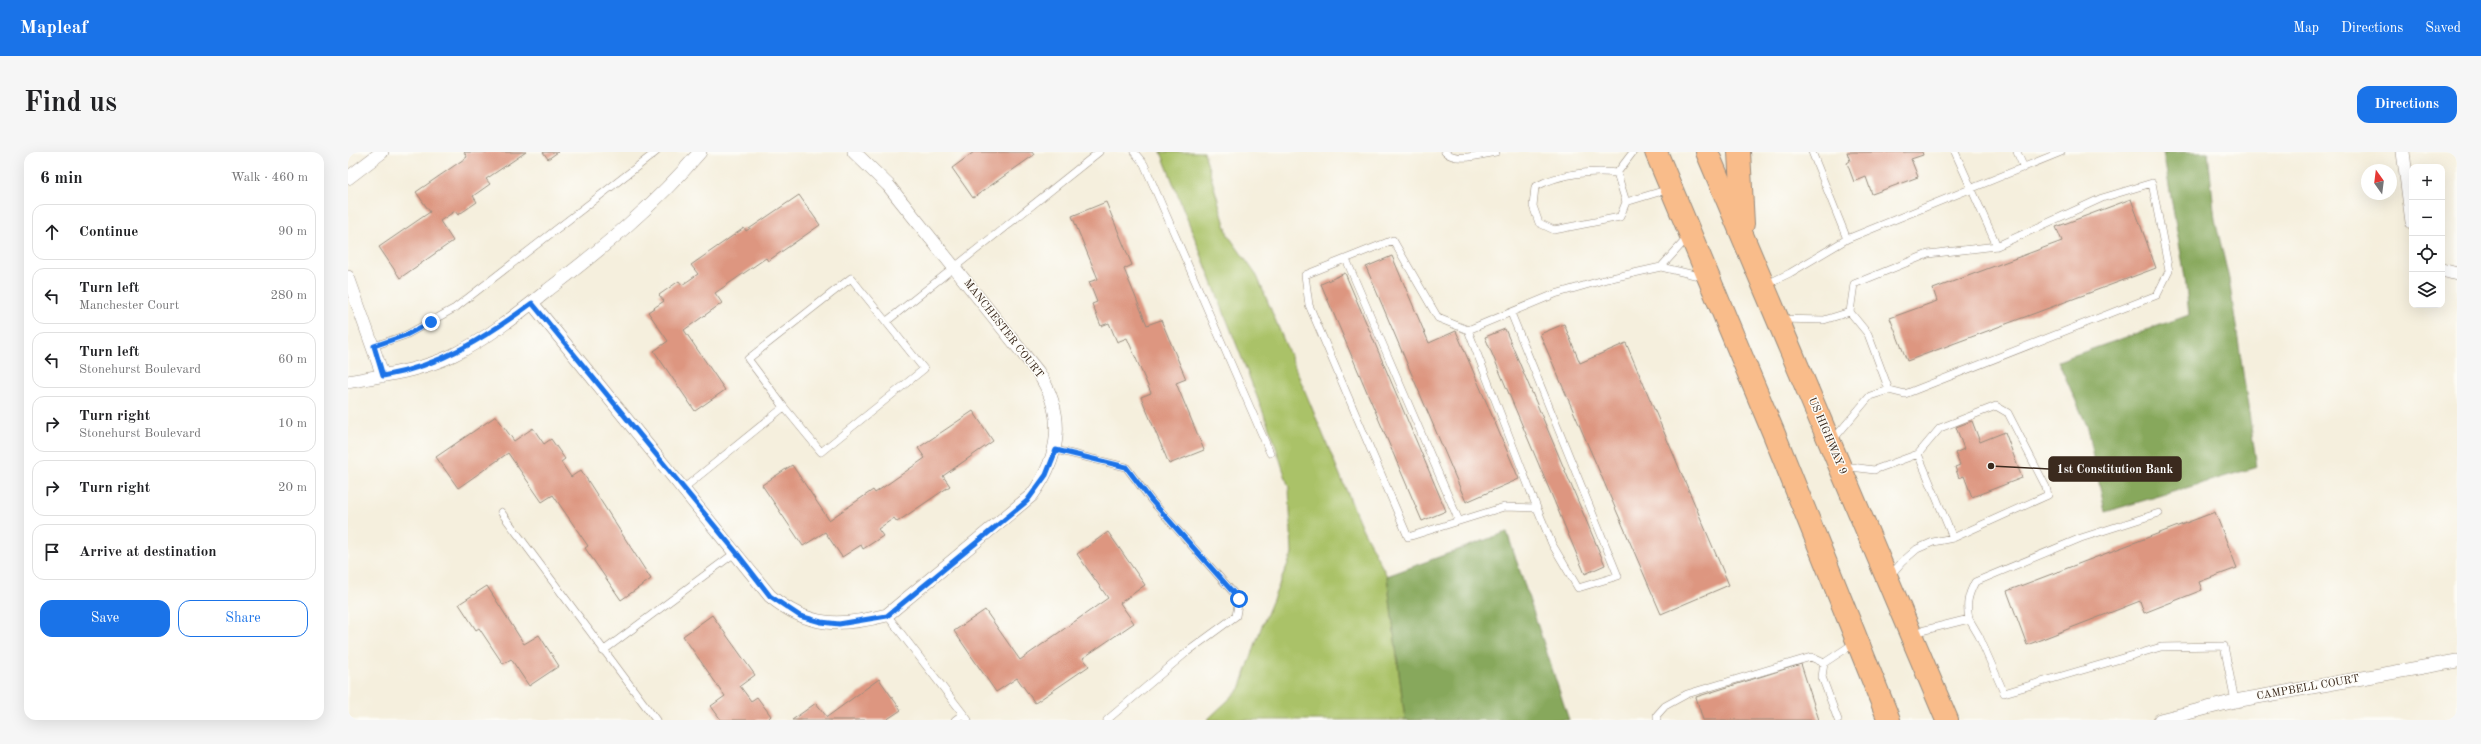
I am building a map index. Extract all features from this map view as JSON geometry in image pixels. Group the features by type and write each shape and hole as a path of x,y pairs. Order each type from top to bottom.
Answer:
{"highway":[{"path":"1656,152 1709,278 1889,720"},
{"name":"US HIGHWAY 9","path":"1707,152 1947,720"},
{"path":"1739,152 1744,239"}],"street":[{"path":"348,178 382,152"},
{"path":"348,382 417,369 453,355 493,332 604,248 634,222 678,179 700,152"},
{"name":"MANCHESTER COURT","path":"532,303 736,552 770,596 800,616 821,622 839,624 887,616 1027,501 1046,475 1056,450 1057,420 1053,400 1046,384 954,266 888,186 854,152"},
{"path":"2403,152 2409,200"},
{"path":"2445,271 2457,274"},
{"path":"348,277 374,346 383,376"},
{"name":"CAMPBELL COURT","path":"2160,720 2235,701 2457,661"}],"lane":[{"path":"374,346 406,335 455,308 656,152"},
{"path":"887,321 954,266 1099,152"},
{"path":"1134,152 1144,164 1270,453"},
{"path":"1445,152 1450,156 1460,157 1496,152"},
{"path":"1617,173 1633,152"},
{"path":"1812,152 1847,239"},
{"path":"1955,152 1997,246"},
{"path":"2017,152 2024,168"},
{"path":"1764,285 1790,273 1847,239 2061,152"},
{"path":"1599,171 1617,173 1626,202 1620,217 1554,230 1539,224 1533,206 1535,187 1546,180 1599,171"},
{"path":"1830,443 1870,396 1889,390 1905,394 2157,295 2169,271 2152,183 2102,198 1997,246 1928,254 1854,284 1850,312 1868,334 1889,390"},
{"path":"1626,202 1671,189"},
{"path":"1661,267 1690,234"},
{"path":"1537,508 1504,507 1408,537 1309,305 1305,275 1393,240 1438,318 1468,330 1556,294 1607,279 1661,267 1709,278"},
{"path":"1346,259 1459,521"},
{"path":"851,278 924,369 821,452 784,407 748,359 851,278"},
{"path":"1778,319 1824,320 1850,312"},
{"path":"1468,330 1552,544 1578,588 1618,576 1510,313"},
{"path":"1839,466 1874,470 1895,463 1918,454 1940,428 1996,406 2008,413 2029,452 2048,495 1953,538 1933,542 1917,549 1902,562 1888,578"},
{"path":"684,488 784,407"},
{"path":"1056,450 1126,467 1151,500 1239,599 1236,616 1187,652 1106,720"},
{"path":"1918,454 1953,538"},
{"path":"501,512 603,651 656,720"},
{"path":"2159,513 2081,538 1975,582 1968,595 1966,607 1969,619 1979,636 2004,693 2160,647 2224,646 2235,701"},
{"path":"603,651 736,552"},
{"path":"887,616 968,720"},
{"path":"1911,634 1969,619"},
{"path":"1838,720 1822,677 1824,663 1857,642"},
{"path":"1657,720 1658,715 1665,706 1687,694 1811,657 1824,663"},
{"path":"955,720 963,714"}],"green space":[{"path":"1161,152 1204,152 1228,235 1257,276 1362,528 1387,576 1405,720 1207,720 1240,689 1261,628 1292,554 1289,488 1272,435"},
{"path":"2163,152 2208,152 2215,219 2229,279 2257,467 2105,512 2088,428 2058,361 2189,315 2185,277"},
{"path":"1507,532 1569,720 1405,720 1387,576"}],"building":[{"path":"464,152 526,152 486,179 490,184 473,196 477,202 458,215 455,211 440,221 453,241 400,278 379,247 430,212 416,192 467,157"},
{"path":"543,152 558,152 548,159"},
{"path":"974,152 1032,152 1034,155 973,198 952,168"},
{"path":"1847,152 1922,152 1923,155 1911,159 1918,177 1872,194 1866,177 1854,182 1847,163 1850,161"},
{"path":"799,195 820,225 768,261 766,258 715,293 722,303 684,330 725,390 695,411 654,351 668,341 648,312 664,301 659,295 679,281 682,285 698,274 691,265 744,228 746,231"},
{"path":"2131,199 2156,268 1907,361 1890,318 1937,301 1933,289 2062,241 2056,227"},
{"path":"1106,202 1132,265 1124,269 1147,325 1161,320 1186,379 1176,383 1204,450 1169,464 1141,397 1151,393 1127,338 1117,342 1109,323 1101,326 1092,304 1097,302 1089,282 1098,279 1072,216"},
{"path":"1392,256 1429,343 1456,331 1519,479 1466,502 1366,267"},
{"path":"1345,273 1446,511 1422,521 1321,284"},
{"path":"1564,324 1580,363 1626,343 1729,585 1661,614 1540,334"},
{"path":"1505,329 1605,565 1585,574 1485,337"},
{"path":"973,411 993,441 943,476 950,486 897,522 894,518 878,529 883,536 863,549 861,545 842,557 825,532 803,546 762,485 792,465 829,520 873,490 875,493 925,458 918,448"},
{"path":"496,416 514,441 533,428 544,444 551,439 565,459 561,462 571,477 581,470 651,579 621,600 585,548 588,546 553,495 542,502 508,453 458,488 436,457"},
{"path":"1972,421 1980,442 2005,432 2022,478 1972,497 1964,476 1959,478 1955,467 1960,465 1955,453 1964,449 1956,427"},
{"path":"2215,512 2237,568 2199,582 2202,590 2144,613 2140,601 2027,645 2007,591"},
{"path":"1108,532 1145,585 1120,603 1134,623 1083,658 1089,666 1035,703 1017,678 996,692 954,631 985,610 1020,660 1108,598 1077,554"},
{"path":"487,586 524,644 539,635 559,666 529,686 511,659 503,664 479,628 476,630 459,604"},
{"path":"712,615 755,675 740,686 751,701 757,697 771,716 767,720 721,720 711,706 725,696 683,636"},
{"path":"1801,664 1819,720 1703,720 1696,697"},
{"path":"879,679 901,710 886,720 792,720 816,703 827,717"}],"place":[{"name":"1st Constitution Bank","path":"1991,466"}],"route":[{"path":"431,322 406,335 374,346 383,376 417,369 453,355 493,332 532,303 551,324 770,596 784,607 800,616 821,622 839,624 887,616 1027,501 1046,475 1056,450 1126,467 1151,500 1239,599"}]}
